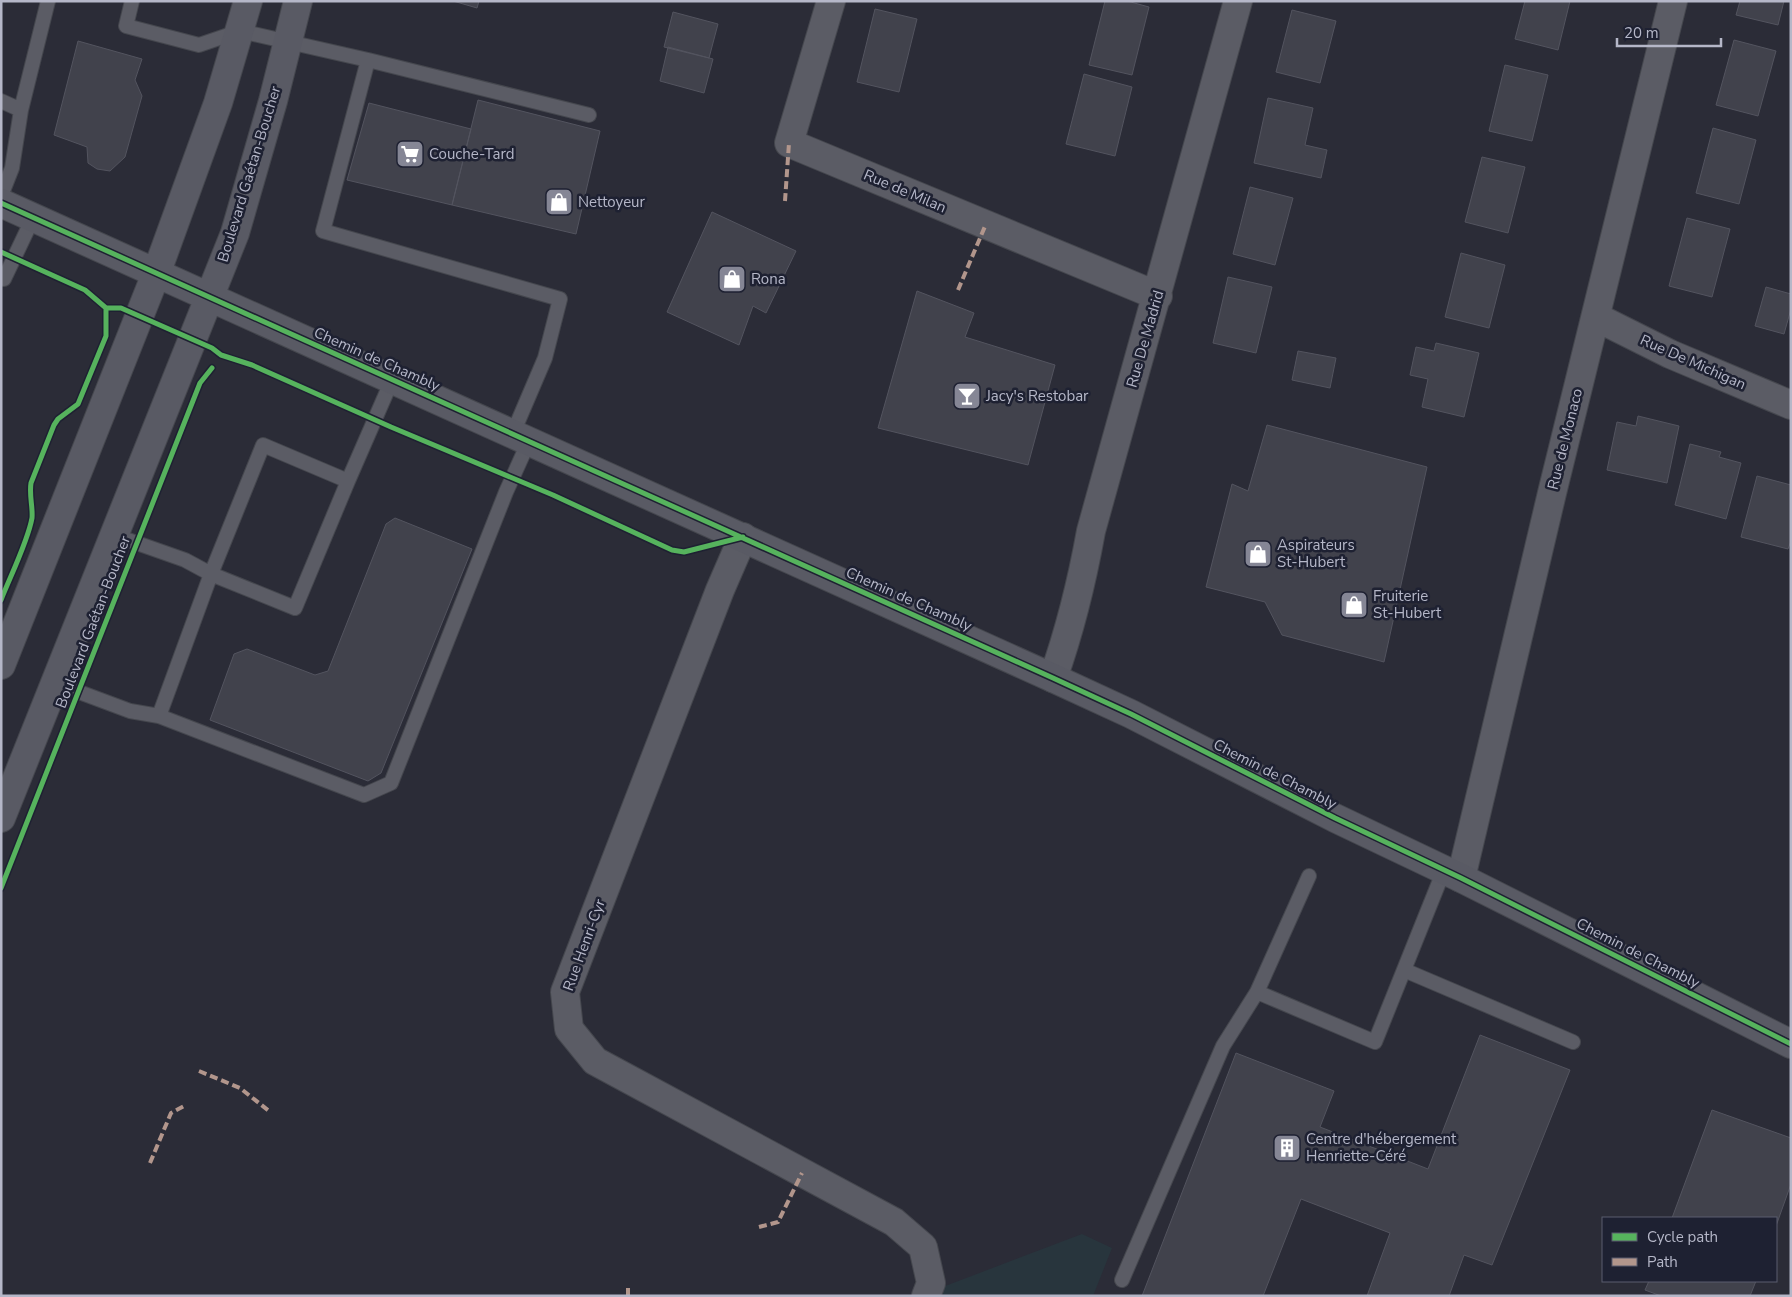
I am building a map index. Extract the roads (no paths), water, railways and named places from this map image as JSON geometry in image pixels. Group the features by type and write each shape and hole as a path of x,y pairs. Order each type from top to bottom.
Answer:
{"street":[{"path":"1,666 156,274 218,102 248,1"},
{"name":"Boulevard Gaétan-Boucher","path":"1,818 210,296 240,215 273,101 298,1"},
{"name":"Rue de Milan","path":"831,1 789,143 1158,296"},
{"name":"Rue De Madrid","path":"1053,678 1067,639 1084,573 1091,531 1158,296 1238,1"},
{"name":"Rue de Monaco","path":"1452,874 1552,493 1673,1"},
{"name":"Chemin de Chambly","path":"1,203 1131,714 1326,814 1452,874 1791,1044"},
{"name":"Rue De Michigan","path":"1596,317 1670,354 1791,405"},
{"name":"Rue Henri-Cyr","path":"743,537 564,992 569,1029 595,1061 894,1222 923,1248 931,1283 926,1296"}],"lane":[{"path":"1,196 12,168 21,110 48,1"},
{"path":"132,1 126,26 199,45 240,31 368,60 589,115"},
{"path":"55,683 130,711 159,716 364,796 391,783 506,492 560,300 323,231 368,60"},
{"path":"1,101 21,110"},
{"path":"4,279 33,218"},
{"path":"114,535 185,560 210,574 295,608 392,380"},
{"path":"159,716 210,574 263,445 348,481"},
{"path":"1257,992 1375,1042 1404,970 1452,874"},
{"path":"1122,1280 1223,1046 1257,992 1309,876"},
{"path":"1404,970 1573,1042"}],"place":[{"name":"Couche-Tard","path":"410,154"},
{"name":"Nettoyeur","path":"559,202"},
{"name":"Rona","path":"732,279"},
{"name":"Jacy's Restobar","path":"967,396"},
{"name":"Aspirateurs St-Hubert","path":"1258,554"},
{"name":"Fruiterie St-Hubert","path":"1354,605"},
{"name":"Centre d'hébergement Henriette-Céré","path":"1287,1148"}]}
